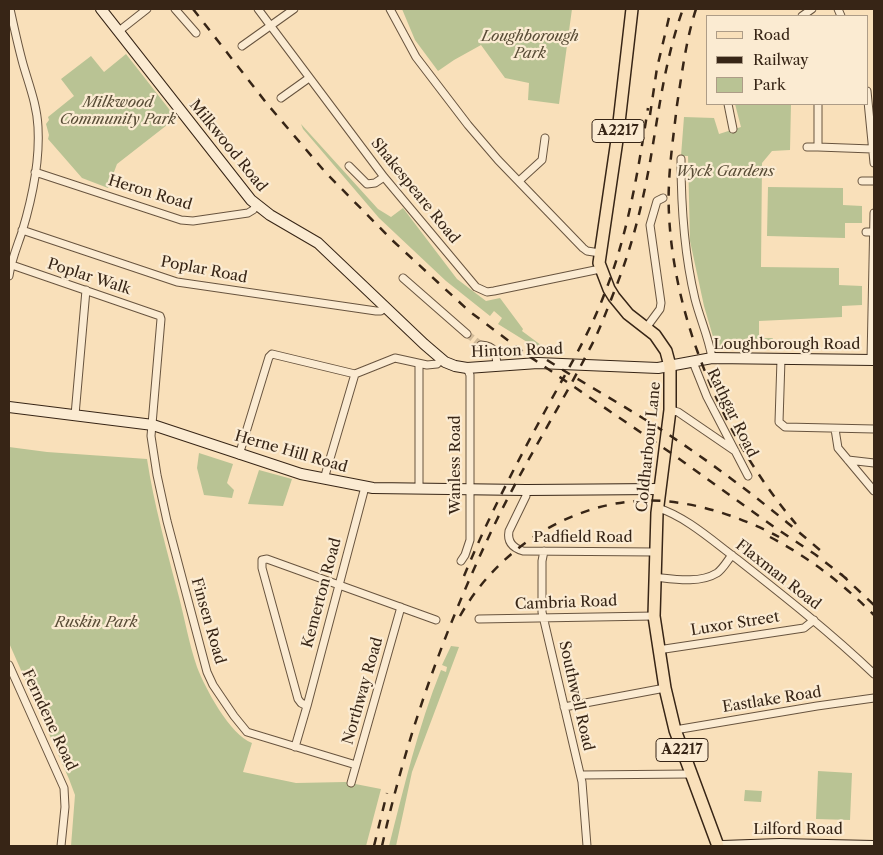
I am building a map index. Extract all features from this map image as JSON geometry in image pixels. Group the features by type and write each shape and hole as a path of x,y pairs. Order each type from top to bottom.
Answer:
{"main road":[{"name":"Coldharbour Lane","path":"632,9 614,166 600,253 600,269 608,289 620,306 655,335 666,350 670,366 670,410 660,489 655,552 654,616 658,650 675,730 718,846"}],"street":[{"path":"9,276 10,265 22,230 35,172 38,135 37,115 18,47 10,9"},
{"name":"Milkwood Road","path":"101,9 241,188 257,205 270,215 318,243 384,307 442,359"},
{"path":"119,31 147,9"},
{"path":"175,9 196,33"},
{"name":"Shakespeare Road","path":"258,9 384,177 480,290 494,291 600,269"},
{"path":"242,46 294,9"},
{"path":"390,9 416,57 468,125 498,160 582,248 587,251 600,253"},
{"path":"281,98 309,78"},
{"path":"868,98 874,163"},
{"path":"728,105 733,129"},
{"path":"818,105 818,147"},
{"path":"519,181 542,160 545,138"},
{"path":"808,147 872,149"},
{"path":"681,159 684,246 695,299 712,358"},
{"path":"349,166 368,184 375,183 384,177"},
{"name":"Heron Road","path":"35,172 187,221 248,213 257,205"},
{"path":"862,181 874,181"},
{"path":"646,328 660,309 661,303 650,224 657,201 663,198"},
{"path":"873,360 874,213"},
{"name":"Poplar Road","path":"22,230 177,282 376,311 381,311 384,307"},
{"path":"866,232 874,232"},
{"name":"Poplar Walk","path":"10,265 160,316"},
{"path":"403,278 467,334"},
{"path":"75,415 86,290"},
{"name":"Finsen Road","path":"160,316 151,436 153,453 165,513 213,685 245,731 356,765"},
{"path":"481,345 494,349 497,365"},
{"path":"239,454 270,355 277,354 355,374 395,358 419,364 438,363 442,359"},
{"name":"Loughborough Road","path":"670,366 712,358 873,360"},
{"name":"Hinton Road","path":"442,359 451,365 467,368 538,363 658,368 670,366"},
{"path":"781,359 779,422 785,427 874,429"},
{"name":"Rathgar Road","path":"693,362 707,397 748,476"},
{"path":"419,364 419,489"},
{"name":"Wanless Road","path":"461,561 470,540 470,375 467,368"},
{"path":"324,479 355,374"},
{"name":"Herne Hill Road","path":"9,407 152,425 301,474 365,487 382,489 526,490 660,489"},
{"path":"670,410 678,412 736,452"},
{"path":"835,429 838,448 874,491"},
{"path":"848,460 874,463"},
{"name":"Kemerton Road","path":"295,747 365,487"},
{"name":"Padfield Road","path":"526,490 526,496 508,537 518,550 523,552 655,552"},
{"name":"Flaxman Road","path":"658,508 670,512 732,555 814,620 874,674"},
{"name":"Southwell Road","path":"544,551 542,560 543,617 582,782 587,846"},
{"path":"654,576 683,580 710,576 719,571 732,555"},
{"path":"307,706 298,699 262,568 262,560 266,559 436,620"},
{"name":"Northway Road","path":"351,783 401,607"},
{"name":"Cambria Road","path":"479,620 543,617 654,616"},
{"name":"Luxor Street","path":"658,650 804,628 814,620"},
{"name":"Ferndene Road","path":"9,664 11,676 64,788 65,807 61,846"},
{"path":"564,707 665,688"},
{"name":"Eastlake Road","path":"675,730 874,698"},
{"path":"580,775 690,774"},
{"name":"Lilford Road","path":"722,846 780,844 874,846"}],"green space":[{"name":"Loughborough Park","path":"402,9 572,9 559,104 528,100 529,83 505,78 481,45 438,71 415,40"},
{"name":"Milkwood Community Park","path":"126,54 176,118 117,164 108,188 82,178 48,139 49,135 46,124 49,120 48,117 74,96 61,79 91,56 104,72"},
{"name":"Wyck Gardens","path":"735,105 791,105 790,150 772,151 762,163 761,267 839,268 839,285 862,286 862,305 842,306 842,317 759,321 759,338 773,338 772,348 716,347 704,306 690,241 688,156 681,156 684,117 714,118 719,134 741,127"},
{"path":"301,124 378,209 391,217 403,208 457,279 486,301 500,298 523,329 522,331 553,354 548,355 498,324 502,318 494,311 490,316 446,281 379,218 303,129"},
{"path":"768,187 843,188 843,205 862,206 862,223 845,223 845,238 767,236"},
{"name":"Ruskin Park","path":"9,447 47,452 147,459 161,528 197,667 219,710 235,731 252,743 243,772 296,783 345,782 381,789 366,846 71,846 75,795 9,643"},
{"path":"199,453 233,464 227,483 234,490 232,498 204,495 197,468"},
{"path":"259,470 292,479 283,506 248,504"},
{"path":"451,646 459,647 412,772 396,846 389,846 418,735 441,670 446,672 447,667 442,665"},
{"path":"818,771 852,773 850,820 816,819"},
{"path":"745,790 762,791 761,802 744,801"}],"tunnel":[{"path":"467,334 481,345"}],"railway":[{"path":"193,9 268,105 326,173 392,240 469,311 526,354 671,453 847,579"},
{"path":"650,115 657,68 671,9"},
{"path":"382,846 414,726 457,608 502,509 593,343 620,276 640,212 667,66 683,9"},
{"path":"696,9 677,105 669,187 669,214 673,255 681,297 708,379 726,419 747,456 771,492 796,524"},
{"path":"464,576 502,493 584,341 598,311 626,226 648,108"},
{"path":"547,360 678,441 761,502 821,551"},
{"path":"460,616 477,590 497,567 520,547 546,530 573,516 602,506 632,501 663,501 693,505 722,513 779,537"},
{"path":"770,537 825,572 874,615"},
{"path":"841,574 874,605"},
{"path":"374,846 387,793"}]}
